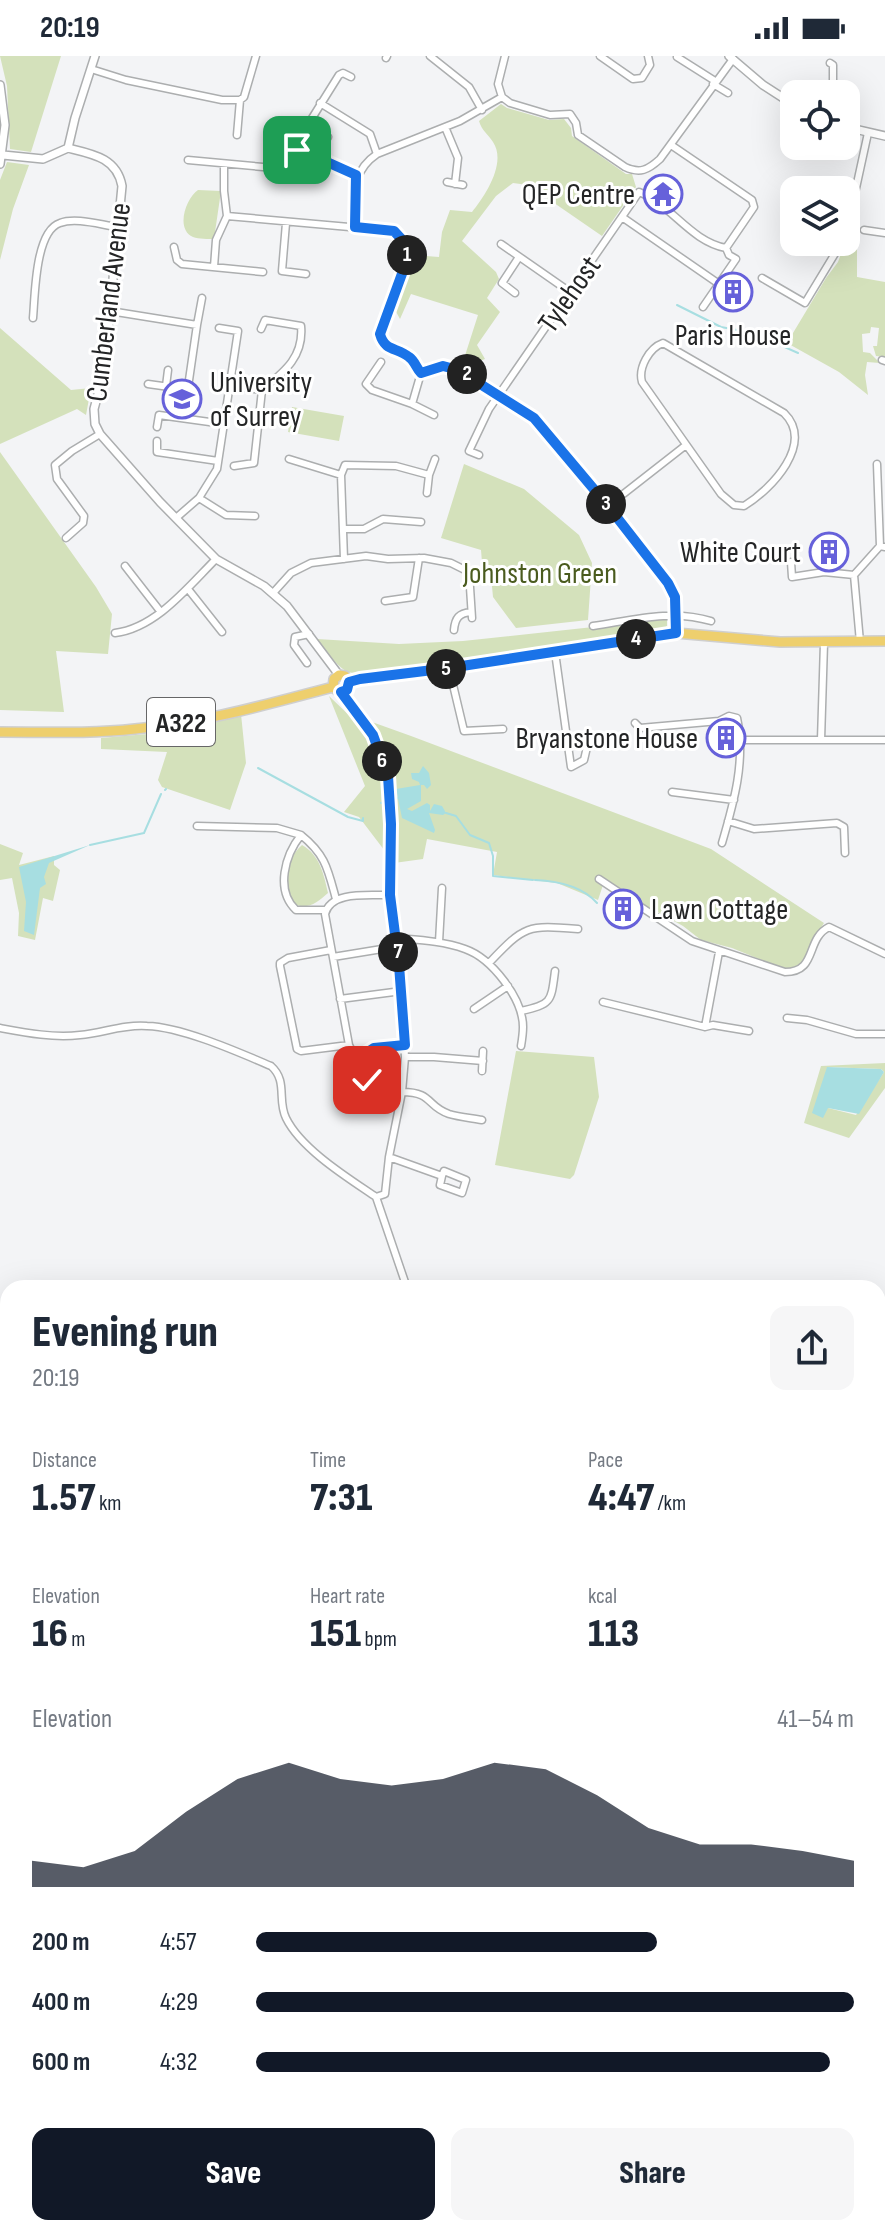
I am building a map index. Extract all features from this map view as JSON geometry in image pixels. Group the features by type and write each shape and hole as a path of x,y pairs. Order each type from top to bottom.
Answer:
{"main road":[{"path":"349,682 676,633 824,643 885,641"},
{"path":"339,675 345,676 349,682 347,690 337,689 334,679 339,675"},
{"name":"A322","path":"0,732 136,729 215,717 337,689"}],"street":[{"path":"0,85 5,125 1,160 43,159 68,148 95,56"},
{"path":"237,135 240,100 244,97 256,56"},
{"path":"430,56 469,87 482,110"},
{"path":"505,56 498,84 502,97 510,103 550,115 570,114 576,123 578,135 633,171 651,167 671,145 731,58 780,96"},
{"path":"600,56 633,79 642,78 650,65 648,56"},
{"path":"677,57 728,93"},
{"path":"830,63 833,65 833,80"},
{"path":"91,69 126,80 222,100 240,100"},
{"path":"328,137 326,140 305,138 304,131 339,75 343,73 351,77"},
{"path":"355,227 356,175 367,161 482,110 502,97"},
{"path":"320,103 370,134 377,154"},
{"path":"445,127 458,158 459,184 447,182"},
{"path":"860,131 885,136"},
{"path":"859,176 868,133"},
{"path":"671,145 754,203 726,248 729,255 736,259 703,307"},
{"name":"Cumberland Avenue","path":"68,148 97,156 117,168 122,186 104,372 94,409 95,424 100,434 216,559 273,593 339,675"},
{"path":"297,150 296,159 327,162 356,175"},
{"path":"188,160 263,167"},
{"path":"214,267 216,240 227,216 224,164"},
{"name":"Tylehost","path":"498,396 639,192 666,208 711,245 726,248"},
{"path":"227,216 394,231 406,244 407,260 380,334 383,343 391,350 408,356 421,373"},
{"path":"622,217 719,284"},
{"path":"33,318 40,257 45,239 56,224 68,222 118,227"},
{"path":"286,223 282,271 306,274"},
{"path":"864,230 885,233"},
{"path":"501,244 570,292"},
{"path":"174,247 177,260 182,264 263,272"},
{"path":"762,278 805,303 834,256"},
{"path":"515,293 502,283 519,257"},
{"path":"148,384 188,387 202,298"},
{"path":"110,311 197,325"},
{"path":"234,466 254,463 262,390 290,367 299,351 301,326 265,320 261,329"},
{"path":"176,518 199,498 217,469 238,331 219,328"},
{"path":"663,343 784,413 795,429 793,451 768,487 744,506 727,501 686,445 640,375 655,346 663,343"},
{"path":"381,362 366,384 372,390 434,415"},
{"path":"421,373 443,366 458,370 534,418 672,589 676,633"},
{"path":"166,386 168,370"},
{"path":"412,404 421,373"},
{"path":"230,386 262,390"},
{"path":"479,455 469,451 498,396"},
{"path":"157,427 159,415 224,424"},
{"path":"66,538 83,523 84,516 57,479 55,465 100,434"},
{"path":"157,441 157,452 218,461"},
{"path":"608,506 686,445"},
{"path":"289,459 341,475"},
{"path":"427,493 435,459"},
{"path":"854,575 883,546 877,464"},
{"path":"344,559 341,475 345,465 396,466 429,475"},
{"path":"199,498 226,515 255,516"},
{"path":"345,529 364,529 383,519 421,522"},
{"path":"273,593 291,573 311,563 366,556 451,563 481,578 493,578"},
{"path":"385,601 413,597 419,558"},
{"path":"115,633 142,625 188,589 216,559"},
{"path":"791,562 792,577 824,572 854,575"},
{"path":"125,566 160,611"},
{"path":"454,630 455,620 460,615 471,615 469,572"},
{"path":"854,575 860,642"},
{"path":"188,589 222,632"},
{"path":"593,626 676,614 691,614 711,621"},
{"path":"307,663 294,645 295,637 309,634"},
{"path":"821,740 824,643"},
{"path":"555,652 571,767 584,760 587,747 579,740 567,738"},
{"path":"449,668 464,731 503,729"},
{"path":"337,689 373,735 388,776 390,800 390,895 405,1057 385,1194 376,1197"},
{"path":"635,723 640,728 719,721 729,716 737,718 742,740 734,800 722,843"},
{"path":"742,740 885,740"},
{"path":"672,792 734,800"},
{"path":"728,821 754,829 837,823 844,827 845,853"},
{"path":"197,826 277,828 301,835 316,847 325,860 336,899"},
{"path":"301,835 284,870 286,896 296,910 326,910"},
{"path":"599,879 692,941 785,972 796,972 806,965 822,931 829,927 885,954"},
{"path":"439,942 442,888"},
{"path":"390,895 336,899 326,910 340,999 354,1055 361,1056 374,1048 405,1045"},
{"path":"489,963 514,937 529,928 578,929"},
{"path":"396,938 439,942 467,949 489,963 508,986 521,1011 524,1026 521,1046"},
{"path":"351,1048 297,1049 280,963 288,958 388,948"},
{"path":"705,1027 719,952"},
{"path":"521,1011 543,1006 551,999 555,971"},
{"path":"474,1009 508,986"},
{"path":"340,999 394,992"},
{"path":"603,1002 705,1027 713,1025 749,1031"},
{"path":"787,1018 807,1020 856,1034 885,1034"},
{"path":"0,1028 51,1036 149,1026 172,1030 271,1066 279,1073 284,1116 295,1133 339,1172 376,1197 404,1280"},
{"path":"351,1048 345,1057 344,1079 349,1091 359,1094 369,1075 368,1052"},
{"path":"482,1071 483,1051"},
{"path":"405,1057 483,1061"},
{"path":"402,1092 418,1092 449,1114 482,1120"},
{"path":"389,1157 442,1176"},
{"path":"444,1171 466,1180 462,1193 440,1185 442,1176 444,1171"}],"green space":[{"path":"0,56 61,56 31,152 10,149 7,86"},
{"path":"501,104 549,120 564,119 571,128 572,136 626,174 632,174 636,187 602,236 528,185 513,183 496,196 462,241 496,272 499,279 487,298 500,312 477,345 485,359 472,364 471,372 461,368 478,315 411,294 400,319 394,308 413,255 439,257 442,232 450,210 472,212 493,179 497,150 479,121"},
{"path":"7,162 29,165 13,209 0,260 0,180"},
{"path":"198,190 221,191 214,239 193,237 184,227 186,206"},
{"path":"840,256 857,256 857,277 885,282 885,357 876,356 873,346 877,346 879,328 871,327 870,333 862,334 863,352 870,353 880,363 867,362 868,395 839,372 787,343"},
{"path":"0,328 71,390 91,388 86,415 77,409 0,444"},
{"path":"292,407 344,416 339,441 288,432"},
{"path":"0,452 112,614 108,654 56,651 64,712 0,710"},
{"name":"Johnston Green","path":"464,464 524,489 579,535 592,563 588,620 516,628 493,597 491,576 483,575 481,550 441,538"},
{"path":"667,619 667,626 662,631 496,659 364,674 346,671 317,639 399,644 463,641"},
{"path":"329,696 356,722 372,722 711,849 824,923 806,960 794,969 784,969 732,948 701,940 605,879 598,900 557,883 493,875 497,852 427,839 423,859 394,863 359,817 344,812 365,786"},
{"path":"241,714 246,763 230,810 162,787 158,780 167,752 101,749 101,738 171,732"},
{"path":"0,844 23,853 19,865 54,856 54,865 60,870 53,901 43,898 35,940 18,936 19,913 12,878 0,880"},
{"path":"302,845 317,860 328,893 307,906 291,903 287,880 292,858"},
{"path":"516,1051 594,1057 599,1097 574,1175 570,1179 495,1165"},
{"path":"885,1063 885,1088 849,1138 804,1123 821,1066","holes":["827,1067 881,1069 884,1072 856,1115 828,1108"]}],"water":[{"path":"423,766 429,773 431,785 427,789 421,785 421,801 407,809 412,811 427,803 430,811 434,804 442,806 446,813 443,815 429,813 434,833 402,818 396,789 420,785 412,779 411,773 419,773"},
{"path":"90,845 49,863 44,877 46,884 40,888 34,935 24,931 26,902 19,867"},
{"path":"827,1067 881,1069 884,1072 859,1114 828,1108 823,1118 812,1113"}],"waterway":[{"path":"677,305 721,327 753,333 798,353"},
{"path":"258,768 348,817 363,821 363,818"},
{"path":"90,845 144,833 161,794"},
{"path":"381,803 398,798"},
{"path":"446,813 456,816 470,835 489,843 493,856 493,876 533,880"},
{"path":"535,880 569,886 584,892 597,903"}],"place":[{"name":"QEP Centre","path":"663,194"},
{"name":"Paris House","path":"733,292"},
{"name":"University of Surrey","path":"182,399"},
{"name":"White Court","path":"829,552"},
{"name":"Bryanstone House","path":"726,738"},
{"name":"Lawn Cottage","path":"623,909"}],"route":[{"path":"297,150 296,159 327,162 356,175 355,227 394,231 406,244 407,260 380,334 383,343 391,350 408,356 421,373 443,366 468,374 534,418 608,506 668,583 675,597 676,633 360,679 349,682 347,690 341,692 373,735 388,776 390,895 405,1045 374,1048 368,1052 367,1080"}]}
